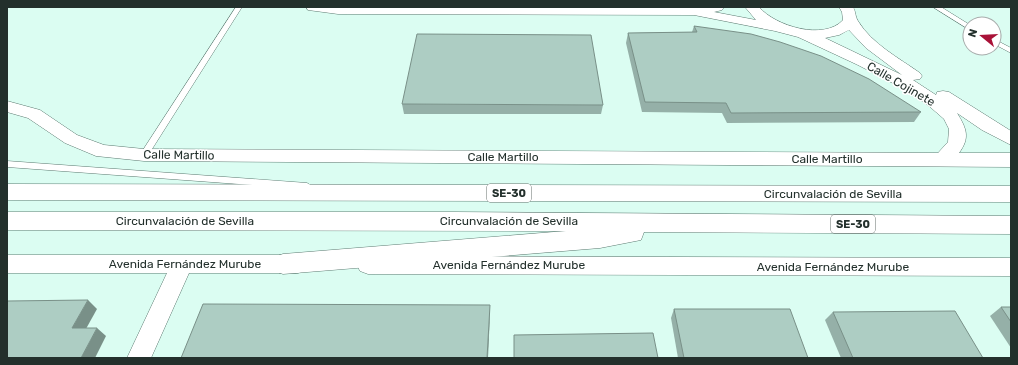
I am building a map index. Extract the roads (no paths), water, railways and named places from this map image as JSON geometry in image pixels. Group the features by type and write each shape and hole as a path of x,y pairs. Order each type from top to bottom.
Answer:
{"highway":[{"name":"Circunvalación de Sevilla","path":"7,192 1011,194"},
{"name":"Circunvalación de Sevilla","path":"7,221 455,221 1011,225"},
{"path":"284,264 600,238 696,223"}],"street":[{"path":"313,7 338,10 614,9 691,11 802,33 832,33 843,28 850,12"},
{"path":"691,11 717,7"},
{"path":"752,7 756,14 768,22 784,29"},
{"name":"Calle Cojinete","path":"850,12 871,45 896,64 988,126 1011,139"},
{"name":"Calle Cojinete","path":"802,33 879,68 938,104 953,117 958,130 957,144 942,160"},
{"name":"Calle Martillo","path":"7,106 34,114 71,138 102,151 144,155 1011,160"},
{"name":"Avenida Fernández Murube","path":"7,264 1011,268"},
{"path":"138,358 182,264"}],"lane":[{"path":"144,155 239,7"},
{"path":"936,7 962,23"},
{"path":"1002,46 1011,51"},
{"path":"7,164 259,181 380,193"}]}
